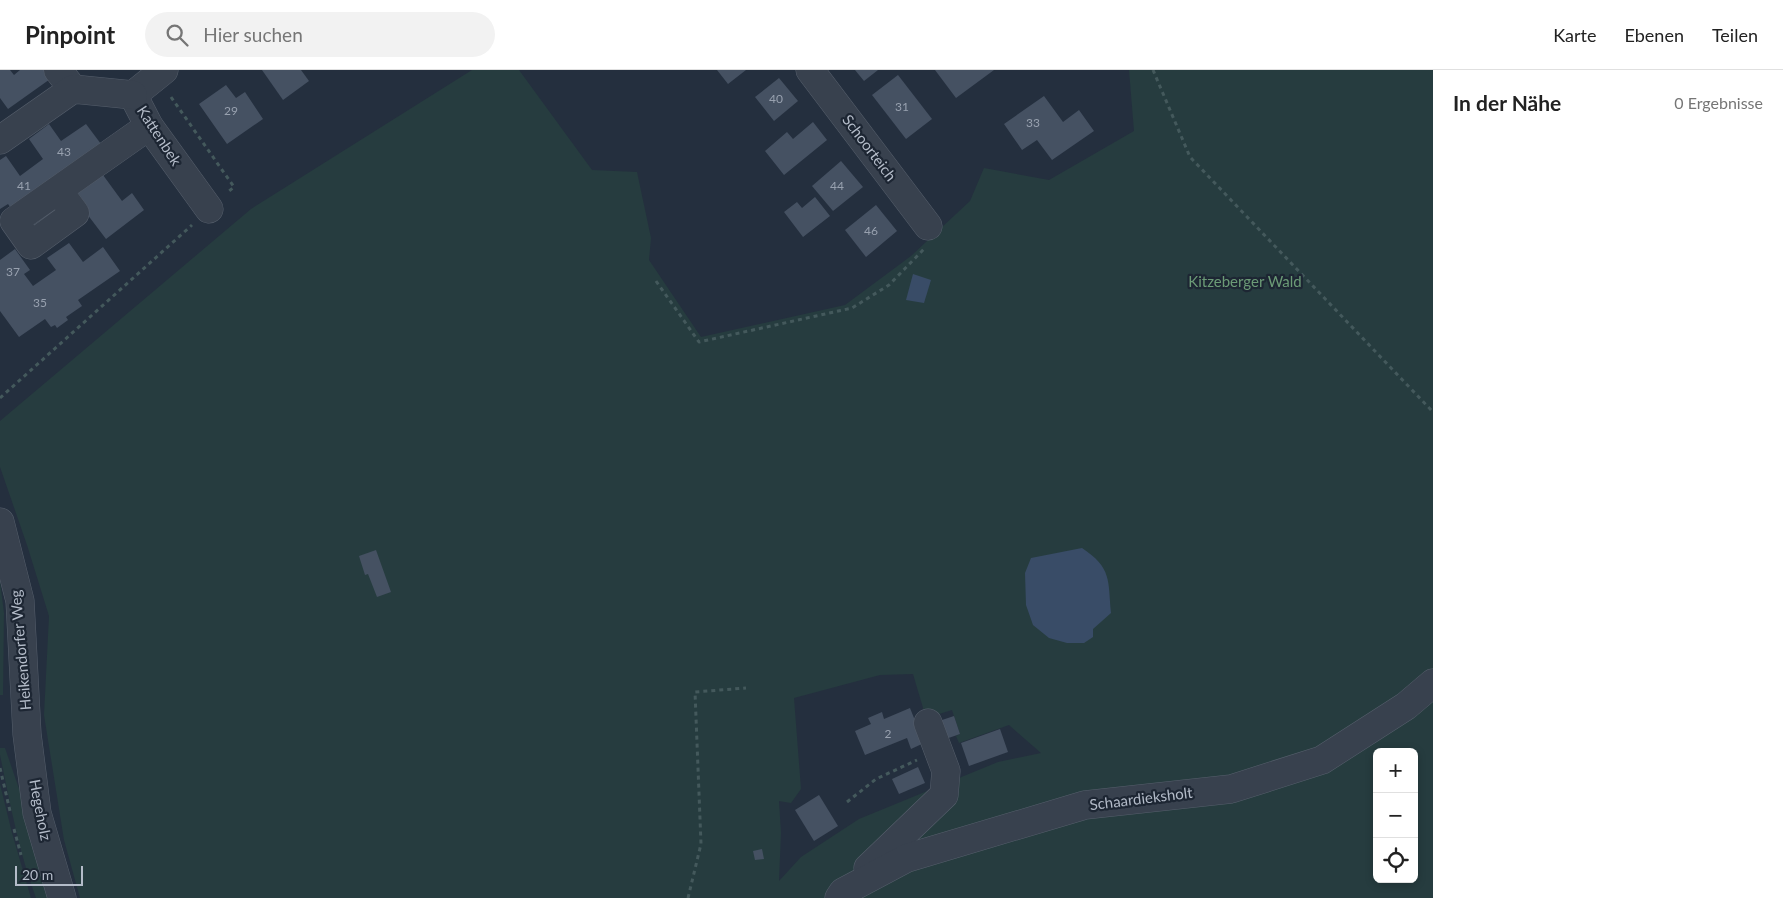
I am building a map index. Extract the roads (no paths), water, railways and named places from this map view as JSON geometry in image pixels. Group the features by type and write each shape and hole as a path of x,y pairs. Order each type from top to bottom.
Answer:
{"street":[{"name":"Schoorteich","path":"810,70 928,226"},
{"name":"Kattenbek","path":"160,73 133,95 149,126 209,209"},
{"path":"0,140 66,80 133,95"},
{"path":"58,190 149,126"},
{"name":"Heikendorfer Weg","path":"1,529 20,601 27,720"},
{"name":"Schaardieksholt","path":"841,895 907,858 1084,805 1231,788 1322,760 1406,706 1433,683"},
{"name":"Hegeholz","path":"27,720 37,813 62,898"},
{"path":"841,895 944,795 946,771 928,723"}],"water":[{"path":"913,274 931,280 924,303 906,300"},
{"path":"1082,548 1092,555 1104,569 1107,576 1111,613 1093,629 1093,637 1084,643 1067,643 1049,638 1033,625 1026,605 1025,573 1031,558"}],"park label":[{"name":"Kitzeberger Wald","path":"1245,282"}]}
